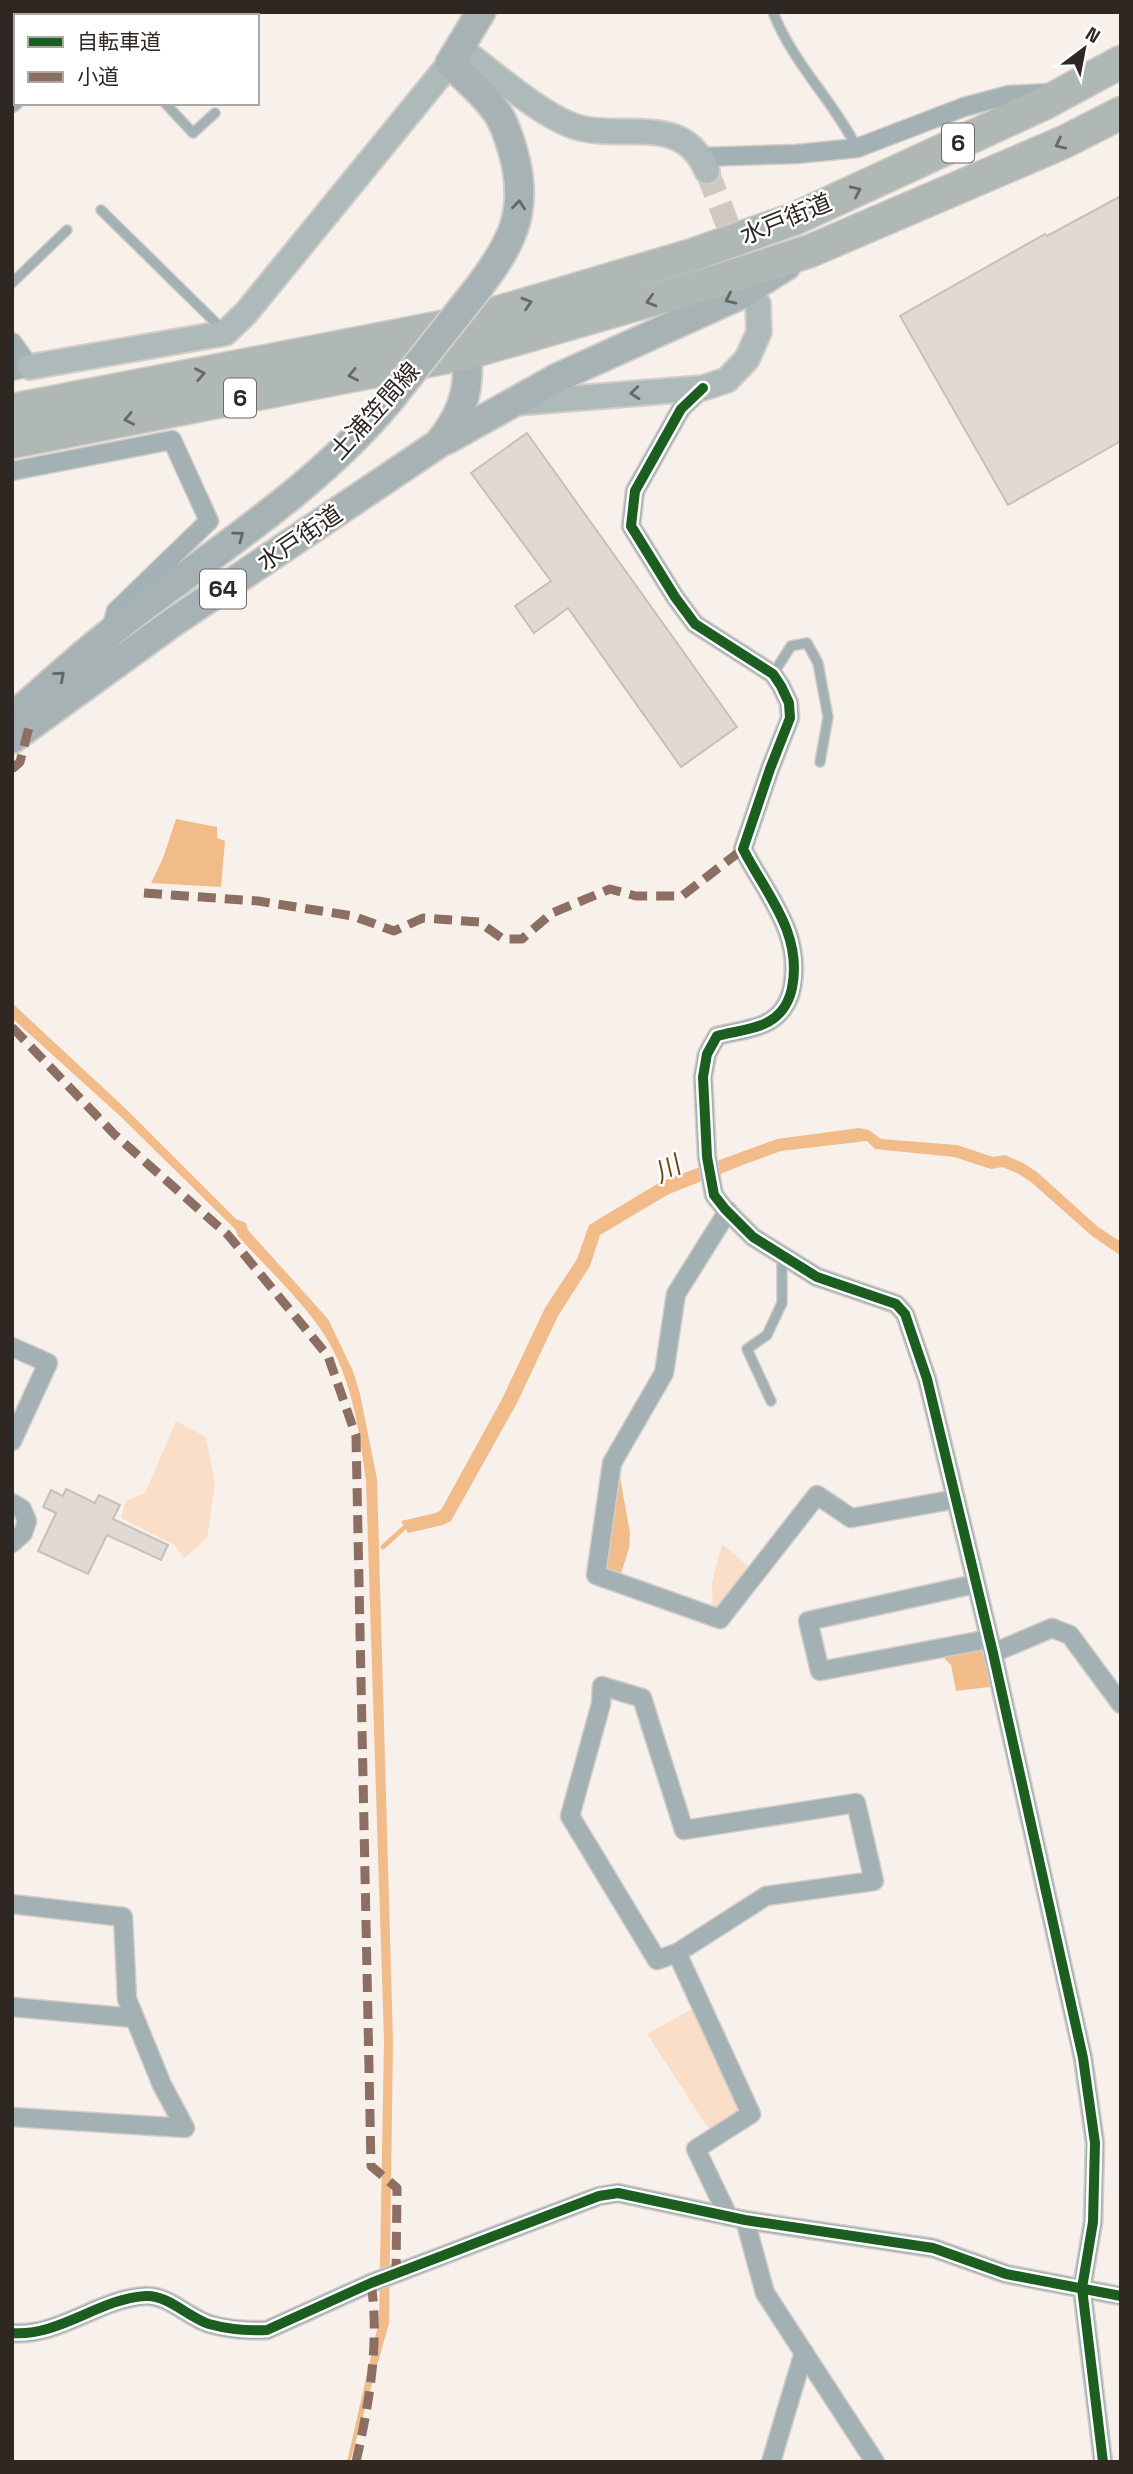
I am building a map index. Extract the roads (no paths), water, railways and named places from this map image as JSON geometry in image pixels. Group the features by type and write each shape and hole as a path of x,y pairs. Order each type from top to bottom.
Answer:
{"highway":[{"name":"水戸街道","path":"465,338 794,219 1065,92 1121,62"},
{"name":"水戸街道","path":"465,338 704,285 810,251 1065,142 1121,113"},
{"name":"6","path":"12,410 465,338"},
{"name":"6","path":"12,442 465,338"}],"main road":[{"path":"455,56 481,12"},
{"name":"土浦笠間線","path":"12,723 17,713 110,633 290,498 347,447 388,402 496,264 516,226 520,202 519,177 500,116 455,56"},
{"path":"438,444 590,362 738,296 810,251"},
{"name":"水戸街道","path":"12,739 172,623 438,444 453,426 461,410 468,376 465,338"}],"street":[{"path":"12,342 21,369 225,333 246,313 455,56 550,116 578,128 602,132 668,133 682,140 704,164 857,148 964,107 1009,96 1065,92"},
{"path":"510,403 703,388 727,380 747,359 759,332 758,304"},
{"path":"703,388 681,410 635,491 631,526 695,624 773,674 789,703 790,718 743,849 787,927 794,948 794,980 790,1001 778,1015 765,1024 717,1036 707,1055 703,1077 707,1157 714,1195 753,1237 817,1277 896,1304 905,1314 927,1379 991,1646 1083,2058 1095,2143 1093,2222 1082,2288 1103,2462"},
{"path":"12,471 172,440 209,521 116,611 110,633"},
{"path":"728,1211 677,1294 664,1373 612,1463 596,1575 720,1619 817,1495 851,1518 956,1499"},
{"path":"12,1347 48,1363 13,1439"},
{"path":"12,1503 22,1509 27,1521 23,1533 12,1543"},
{"path":"975,1584 808,1621 820,1671 991,1646 1052,1628 1070,1634 1121,1704"},
{"path":"602,1686 642,1698 684,1830 856,1803 874,1881 766,1896 677,1953 657,1960 570,1816 601,1704 602,1686"},
{"path":"12,1904 123,1917 127,1999 162,2085 185,2127 12,2117"},
{"path":"677,1953 751,2114 696,2149 736,2218 765,2293 875,2462"},
{"path":"12,2007 134,2018"},
{"path":"12,2333 24,2334 77,2319 116,2302 146,2296 158,2298 208,2323 249,2331 267,2330 371,2283 598,2196 618,2193 736,2218 933,2248 1006,2274 1121,2296"},
{"path":"771,2462 804,2352"}],"lane":[{"path":"773,12 810,79 845,124 857,148"},
{"path":"167,105 193,134 215,113"},
{"path":"100,210 225,333"},
{"path":"12,284 67,230"},
{"path":"773,674 791,646 807,643 818,663 828,717 820,762"},
{"path":"771,1401 747,1349 767,1335 782,1303 782,1256"}],"waterway":[{"name":"川","path":"383,1547 405,1527 410,1526"}],"tunnel":[{"path":"707,171 752,288"}]}
